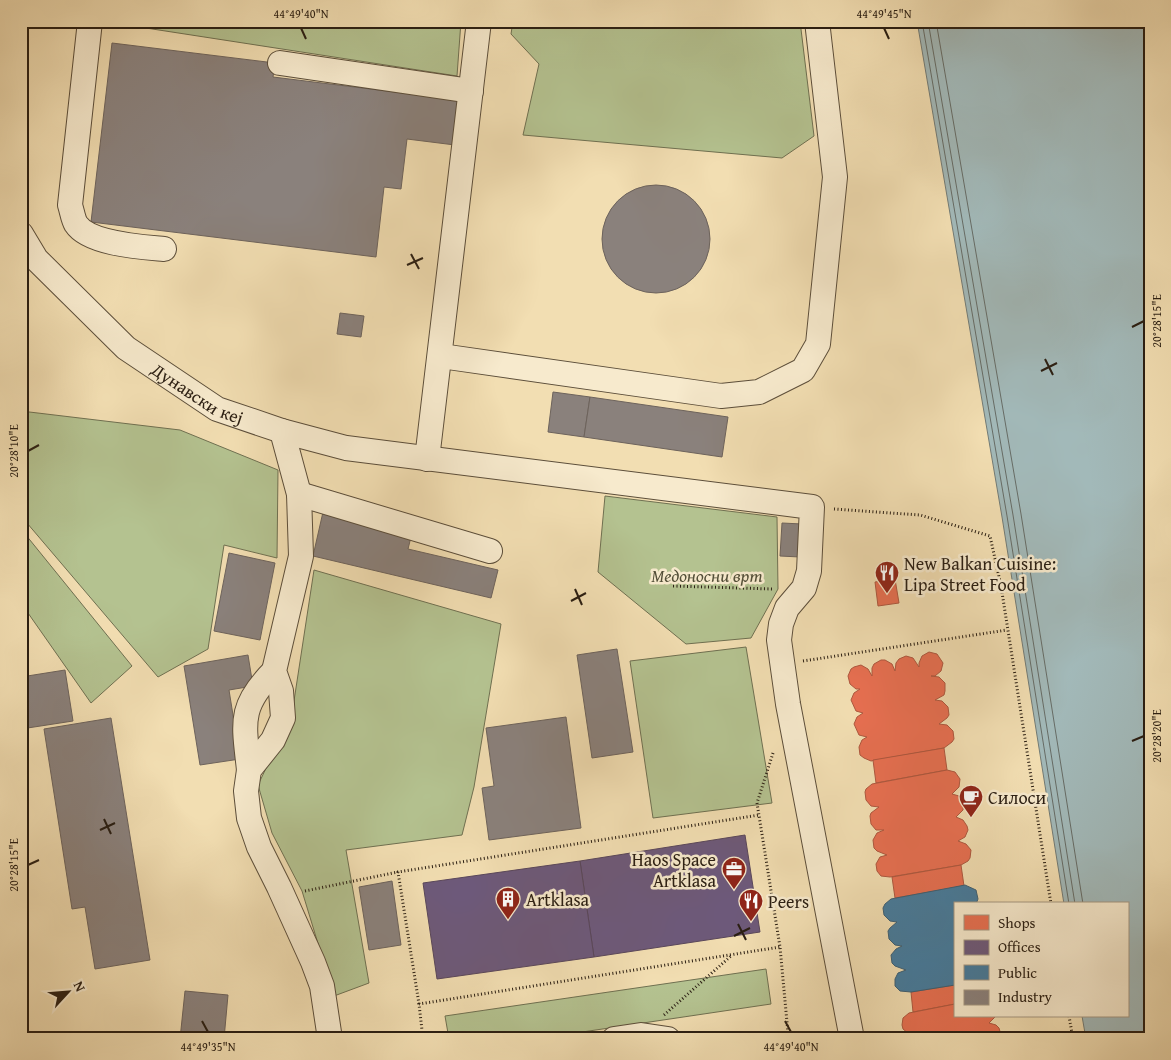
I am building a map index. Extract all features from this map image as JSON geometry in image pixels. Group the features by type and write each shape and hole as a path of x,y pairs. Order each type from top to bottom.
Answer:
{"street":[{"path":"90,21 70,206 76,224 85,232 113,244 164,249"},
{"path":"428,459 479,21"},
{"path":"441,356 721,396 759,392 803,370 818,344 835,177 817,21"},
{"path":"280,64 471,91"},
{"name":"Дунавски кеј","path":"21,234 36,259 126,348 217,409 346,448 812,507"},
{"path":"249,770 274,740 283,718 281,691 274,671 301,556 298,494 282,430"},
{"path":"298,494 490,551"},
{"path":"812,507 808,571 802,589 787,608 781,624 779,640 788,704 852,1039"},
{"path":"274,671 258,686 247,707 245,728 249,770 246,791 248,818 259,847 313,962 322,986 330,1039"},
{"path":"614,1039 642,1035 674,1037"}],"path":[{"path":"812,507 920,515 990,536 1001,586 1051,902"},
{"path":"673,586 802,589"},
{"path":"783,664 1007,630"},
{"path":"757,803 780,947 788,1033"},
{"path":"283,896 398,872 759,816"},
{"path":"398,872 423,1039"},
{"path":"419,1004 780,947"},
{"path":"642,1035 732,955"},
{"path":"1069,1018 1073,1039"},
{"path":"674,1037 788,1033 810,1039"}],"green space":[{"path":"121,21 461,21 457,76 120,24"},
{"path":"513,21 800,21 814,136 782,158 523,135 539,64 511,34"},
{"path":"21,411 180,430 278,470 277,558 224,545 208,649 158,677 21,516"},
{"name":"Медоносни врт","path":"605,496 777,517 778,589 751,638 686,644 598,572"},
{"path":"21,529 132,666 91,703 21,603"},
{"path":"314,570 501,624 474,787 462,835 346,850 369,983 334,996 302,891 272,833 258,785 292,714"},
{"path":"746,647 772,803 653,818 630,661"},
{"path":"766,969 771,1004 535,1039 449,1039 445,1016"}],"water":[{"path":"917,21 1150,21 1150,1039 1086,1039 1082,1018 1128,1018 1128,902 1064,902 1002,517"}],"building: Shops":[{"path":"895,579 899,603 878,606 875,582"},
{"path":"929,652 937,654 943,663 941,671 935,676 931,676 939,677 945,683 944,695 935,700 942,701 948,707 949,715 939,724 947,725 953,731 954,739 944,748 871,761 864,758 860,755 859,747 862,740 867,737 859,735 854,724 857,717 863,713 856,711 851,700 854,693 860,689 856,689 850,684 848,676 851,669 861,665 868,669 872,676 874,664 885,660 892,664 895,671 896,663 899,659 906,656 913,658 919,667 922,656"},
{"path":"944,748 947,770 876,783 873,760"},
{"path":"947,770 955,772 960,779 959,787 952,794 959,796 964,802 963,810 956,817 963,820 968,830 965,837 958,841 966,844 971,850 970,858 961,865 890,877 881,876 877,871 876,864 880,857 887,855 874,848 873,840 877,833 884,830 876,830 871,824 871,813 879,807 871,806 866,800 866,789 872,784"},
{"path":"961,865 964,886 895,898 892,877"},
{"path":"954,985 954,1004 913,1012 911,992"},
{"path":"954,1004 954,1018 994,1018 989,1023 999,1028 1000,1039 910,1039 916,1036 909,1034 903,1029 902,1025 903,1018 909,1013"}],"building: Offices":[{"path":"745,835 760,932 594,957 580,861"},
{"name":"Artklasa","path":"580,861 594,957 437,979 423,883"}],"building: Public":[{"path":"965,885 976,890 977,902 954,902 954,985 911,992 900,991 895,986 895,979 898,973 906,970 892,963 891,955 902,946 895,945 889,939 888,931 897,922 890,921 884,915 883,908 891,899"}],"building: Industry":[{"path":"112,43 275,63 273,77 460,100 455,145 407,139 401,189 384,187 376,257 91,222"},
{"path":"656,185 677,189 694,201 706,218 710,239 706,260 694,277 677,289 656,293 635,289 618,277 606,260 602,239 606,218 618,201 635,189"},
{"path":"340,313 364,316 361,337 337,334"},
{"path":"553,392 590,397 584,437 548,432"},
{"path":"590,397 728,417 722,457 584,437"},
{"path":"323,512 412,533 408,549 498,570 491,598 313,556"},
{"path":"782,523 802,524 800,557 780,556"},
{"path":"229,553 275,563 260,640 214,631"},
{"path":"617,649 633,752 592,758 577,655"},
{"path":"248,655 253,686 229,690 240,759 200,765 184,666"},
{"path":"65,670 73,721 21,729 21,677"},
{"path":"566,717 581,828 489,840 482,788 494,786 486,728"},
{"path":"111,718 150,960 95,969 85,907 72,909 44,729"},
{"path":"392,881 401,945 369,950 359,887"},
{"path":"185,991 228,995 224,1039 180,1039"}],"place":[{"name":"New Balkan Cuisine: Lipa Street Food","path":"887,594"},
{"name":"Силоси","path":"971,818"},
{"name":"Haos Space Artklasa","path":"734,890"},
{"name":"Artklasa","path":"508,920"},
{"name":"Peers","path":"751,922"}]}
